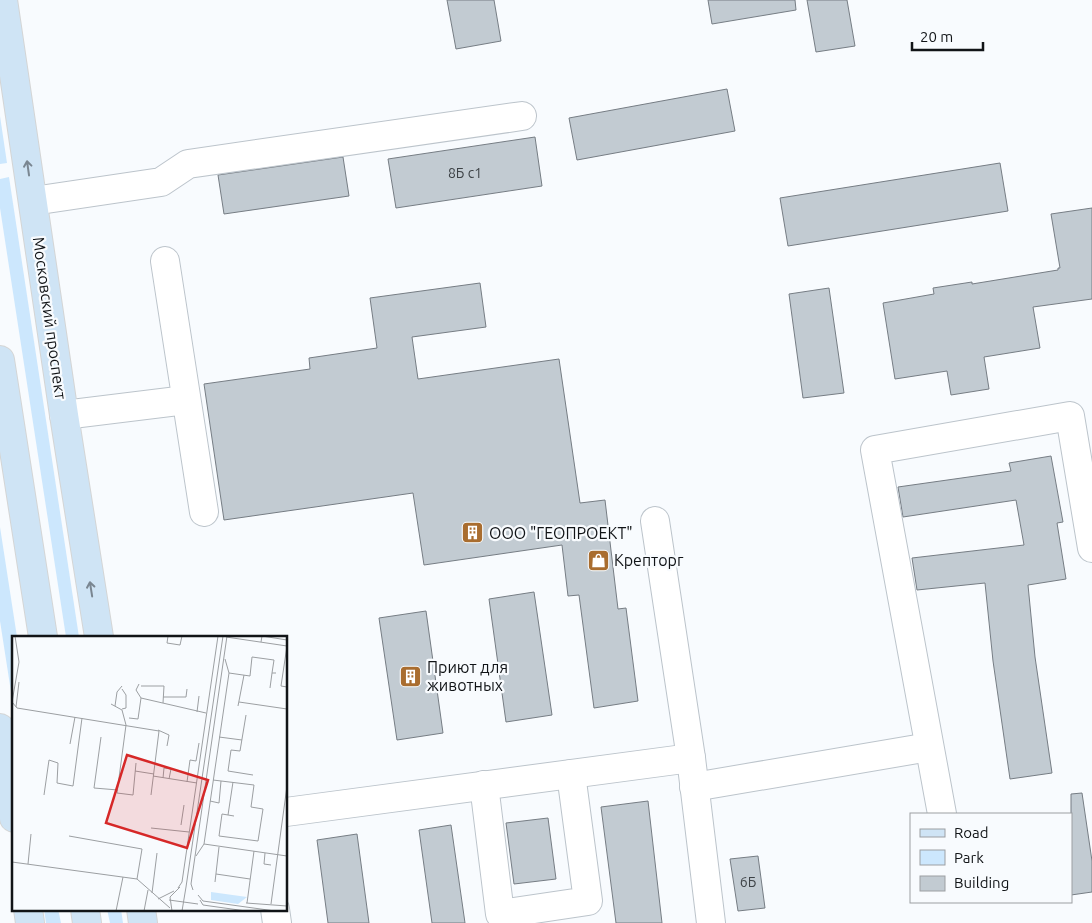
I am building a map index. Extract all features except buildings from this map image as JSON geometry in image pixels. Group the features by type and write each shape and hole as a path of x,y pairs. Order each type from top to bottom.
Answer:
{"main road":[{"name":"Московский проспект","path":"3,0 64,415 99,636"},
{"path":"0,360 43,636"},
{"path":"0,728 12,805"},
{"path":"28,910 30,923"},
{"path":"84,910 87,923"},
{"path":"141,910 143,923"}],"lane":[{"path":"33,201 161,182 188,164 522,116"},
{"path":"165,261 204,512"},
{"path":"64,415 186,400"},
{"path":"942,813 875,450 1070,416 1084,448 1092,548"},
{"path":"655,521 691,758 711,923"},
{"path":"694,787 929,747"},
{"path":"288,812 691,758"},
{"path":"484,785 500,914 588,901 571,774"},
{"path":"275,910 277,923"}],"green space":[{"path":"0,116 7,163 0,164"},
{"path":"9,177 79,636 66,636 0,208 0,179"},
{"path":"0,527 17,636 12,636 12,698 0,621"},
{"path":"44,910 58,910 61,923 46,923"},
{"path":"107,910 121,910 123,923 110,923"}],"place":[{"name":"ООО \"ГЕОПРОЕКТ\"","path":"473,533"},
{"name":"Крепторг","path":"598,560"},
{"name":"Приют для животных","path":"411,676"}]}
